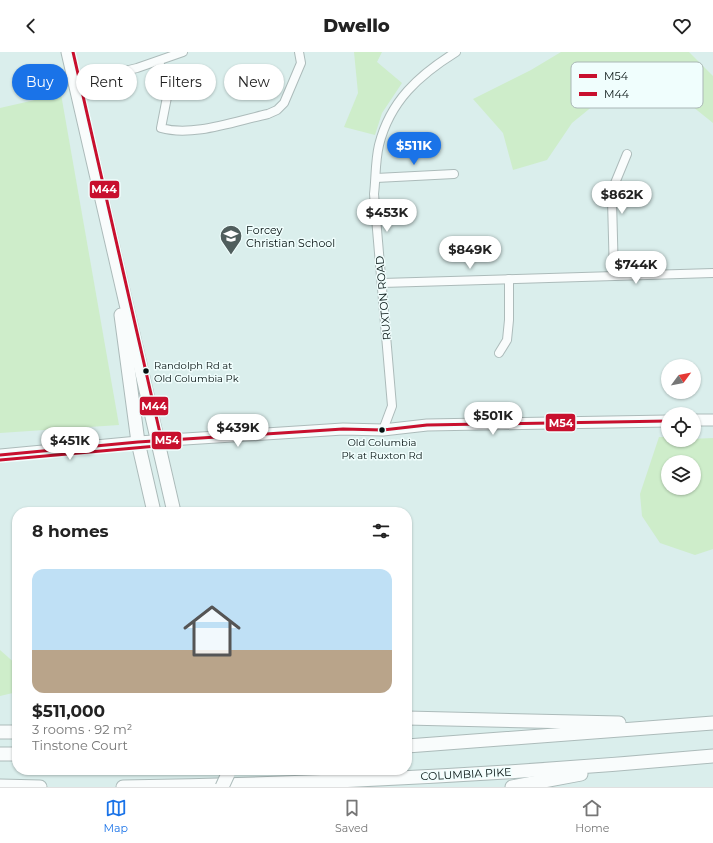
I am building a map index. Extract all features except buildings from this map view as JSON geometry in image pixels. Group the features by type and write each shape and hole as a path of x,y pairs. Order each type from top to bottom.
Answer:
{"main road":[{"path":"68,52 173,507"},
{"path":"117,263 124,342 138,442 153,507"},
{"path":"701,420 713,420"},
{"path":"0,454 138,442 345,429 382,430 427,425 661,421"},
{"path":"412,718 698,725"},
{"path":"412,746 713,724"},
{"path":"0,732 12,732"},
{"path":"0,754 12,754"},
{"name":"COLUMBIA PIKE","path":"123,787 331,781 638,763 713,756"},
{"path":"512,787 638,763"},
{"path":"222,787 228,775"},
{"path":"0,786 40,787"}],"street":[{"path":"75,83 137,68 183,52"},
{"path":"159,61 168,92 161,128 190,131 268,114 277,110 284,103 300,63 299,52"},
{"name":"RUXTON ROAD","path":"382,430 392,406 374,194 376,178 375,166 379,145 388,118 407,90 435,65 456,52"},
{"path":"614,276 613,188 628,154"},
{"path":"376,178 454,174"},
{"path":"382,283 713,273"},
{"path":"499,353 507,340 509,320 509,279"}],"green space":[{"path":"354,52 382,52 377,62 402,83 382,113 375,135 344,127 358,93"},
{"path":"561,52 689,52 699,62 571,62 571,108 590,108 572,123 547,160 513,170 503,133 473,99 531,70"},
{"path":"703,66 713,76 713,123 694,108 703,108"},
{"path":"35,100 62,100 119,425 0,433 0,108"},
{"path":"659,437 661,437 661,447 701,447 701,439 713,438 713,549 695,555 660,543 642,516 640,494"},
{"path":"0,650 12,661 12,693 0,696"}],"transit line":[{"name":"M44","path":"0,460 157,446 162,442 73,52"},
{"name":"M54","path":"0,455 138,442 343,429 383,430 427,425 661,421"}],"place":[{"name":"Forcey Christian School","path":"231,256"},
{"name":"Randolph Rd at Old Columbia Pk","path":"146,371"},
{"name":"Old Columbia Pk at Ruxton Rd","path":"382,430"}]}
